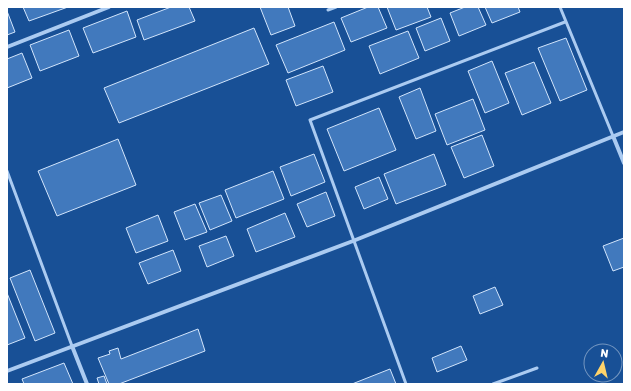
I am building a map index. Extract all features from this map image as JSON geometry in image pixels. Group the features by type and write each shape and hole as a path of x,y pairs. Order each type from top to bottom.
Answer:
{"street":[{"path":"7,47 109,7"},
{"path":"7,371 353,241 624,132"},
{"path":"614,136 624,164"},
{"path":"72,346 87,384"}],"lane":[{"path":"328,10 336,7"},
{"path":"560,7 614,136"},
{"path":"406,384 310,120 565,22"},
{"path":"7,171 72,346"},
{"path":"493,384 537,368"}],"building":[{"path":"23,7 68,7 29,21"},
{"path":"171,7 189,7 195,21 144,40 137,20"},
{"path":"260,7 288,7 295,26 271,35"},
{"path":"368,7 378,7 387,28 351,42 341,18"},
{"path":"387,7 427,7 431,17 396,30"},
{"path":"465,7 478,7 486,25 459,36 450,13"},
{"path":"485,7 518,7 520,12 492,23"},
{"path":"7,11 15,32 7,35"},
{"path":"127,11 136,37 93,53 83,28"},
{"path":"441,18 450,41 425,51 416,28"},
{"path":"334,22 345,50 288,73 276,45"},
{"path":"254,28 269,64 119,123 104,88"},
{"path":"69,30 79,56 40,71 30,45"},
{"path":"408,31 419,58 380,74 369,46"},
{"path":"566,38 587,90 560,101 538,48"},
{"path":"22,53 32,78 7,88 7,59"},
{"path":"492,61 509,103 485,113 468,71"},
{"path":"534,62 551,103 522,115 505,73"},
{"path":"323,66 333,92 296,106 286,80"},
{"path":"420,88 436,131 416,139 399,97"},
{"path":"473,99 485,130 447,145 435,114"},
{"path":"379,108 396,150 344,171 327,129"},
{"path":"482,135 494,166 464,178 451,147"},
{"path":"118,139 136,185 57,216 38,171"},
{"path":"314,154 325,182 291,196 280,167"},
{"path":"434,154 446,185 396,204 384,174"},
{"path":"273,171 284,199 236,218 225,190"},
{"path":"379,177 388,199 364,209 355,187"},
{"path":"326,192 335,216 307,227 297,204"},
{"path":"221,195 232,221 210,230 199,203"},
{"path":"195,204 207,232 185,240 174,212"},
{"path":"285,213 295,237 256,252 247,229"},
{"path":"158,215 168,241 136,253 126,228"},
{"path":"226,236 234,256 207,267 199,246"},
{"path":"624,238 624,267 613,271 603,246"},
{"path":"173,250 181,271 148,284 139,263"},
{"path":"30,270 55,333 35,341 10,278"},
{"path":"495,287 503,305 480,314 473,296"},
{"path":"7,293 25,338 7,345"},
{"path":"198,329 205,351 119,384 109,384 98,358 110,354 109,351 118,348 121,359"},
{"path":"461,346 467,360 437,372 432,358"},
{"path":"64,363 73,384 24,384 22,379"},
{"path":"390,369 396,384 352,384"},
{"path":"104,376 107,384 99,384 97,378"}]}
